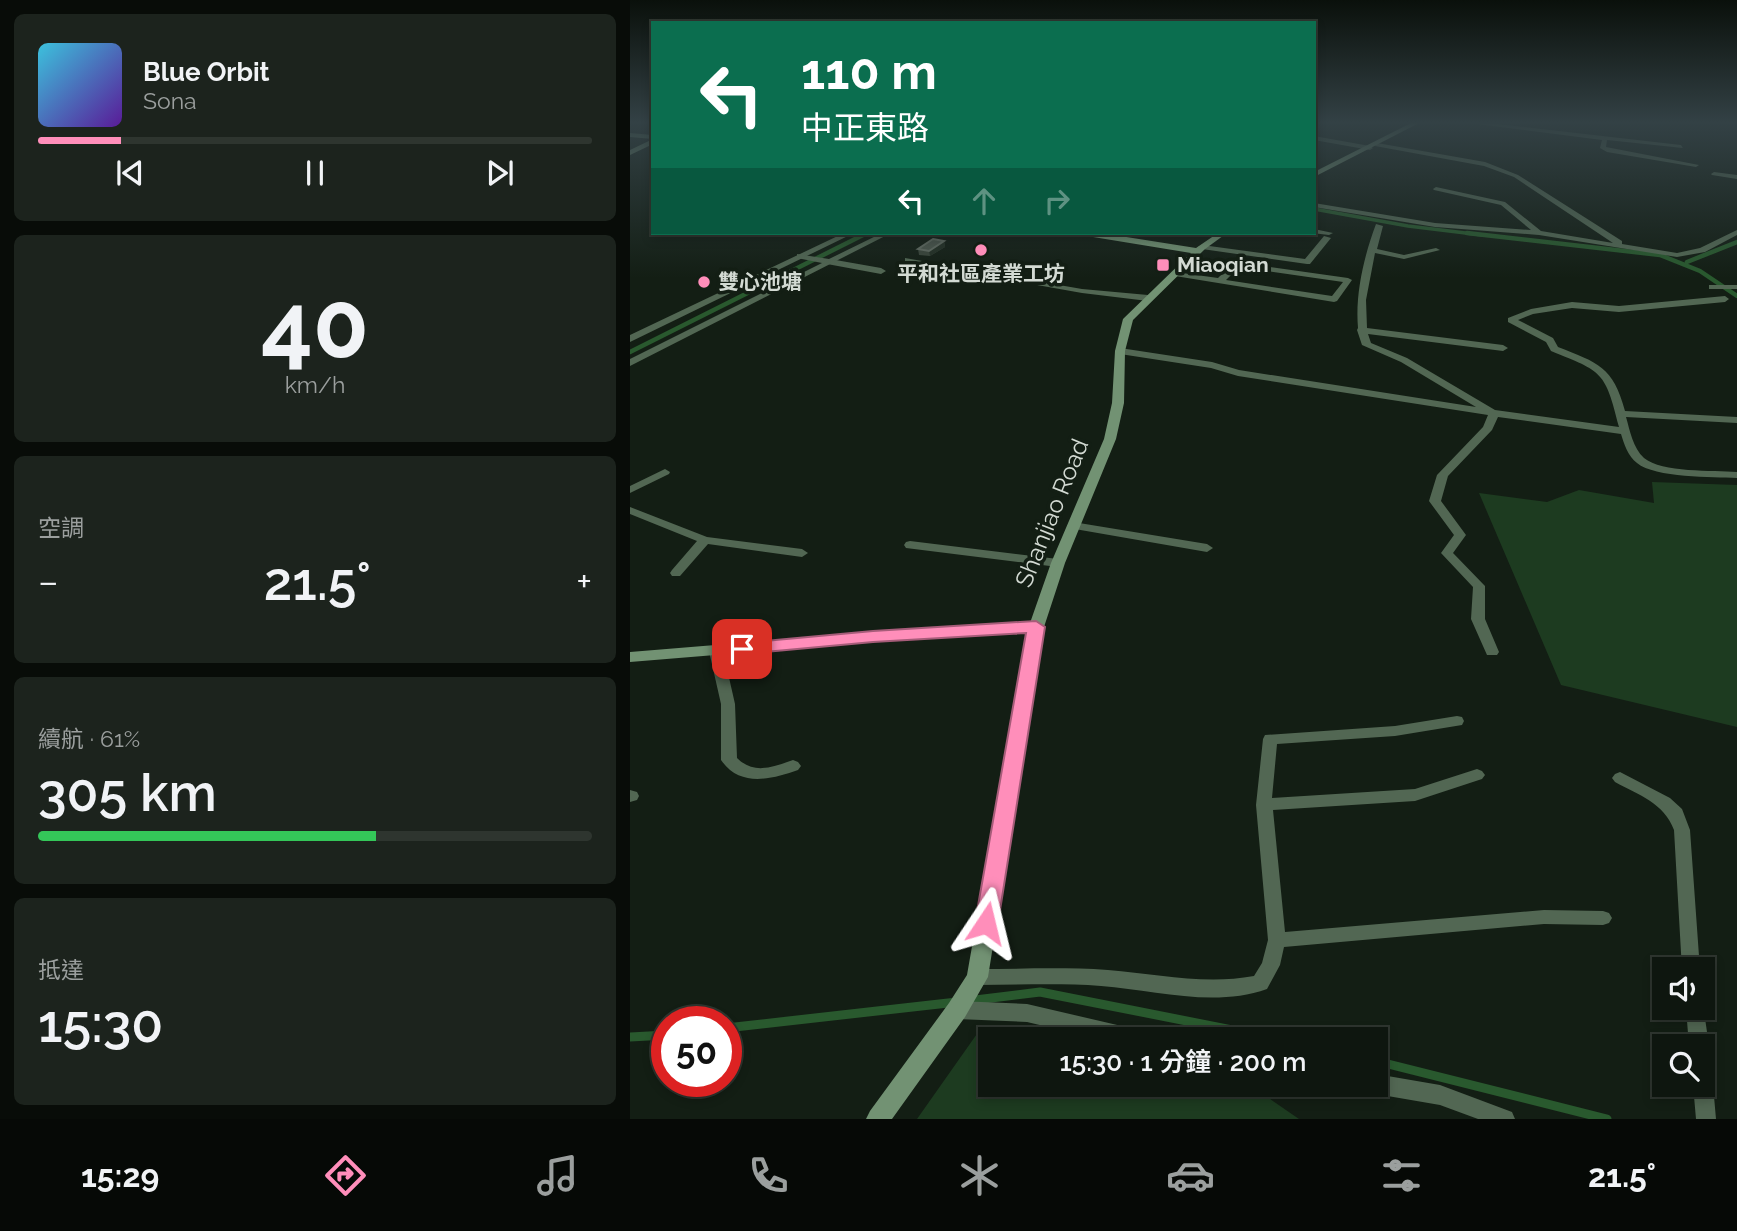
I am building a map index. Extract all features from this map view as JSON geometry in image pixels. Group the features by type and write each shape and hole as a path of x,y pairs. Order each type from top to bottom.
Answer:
{"main road":[{"path":"1101,235 1200,249"},
{"name":"Shanjiao Road","path":"977,977 1036,627 1058,563 1110,439 1118,403 1120,351 1128,319 1200,249 1220,235"},
{"path":"630,657 1036,627"},
{"path":"878,1119 957,1010 977,977"}],"street":[{"path":"630,339 846,235"},
{"path":"830,262 881,271"}],"lane":[{"path":"1509,173 1622,245"},
{"path":"1714,174 1737,177"},
{"path":"1436,189 1503,203 1539,233"},
{"path":"1316,205 1435,225 1539,233 1677,255"},
{"path":"1378,226 1361,296 1361,330 1367,345 1404,360 1494,414"},
{"path":"1200,249 1307,262 1328,235 1316,232"},
{"path":"1663,261 1702,250 1737,232"},
{"path":"630,363 883,235"},
{"path":"1373,250 1404,257 1436,250"},
{"path":"800,256 830,262"},
{"path":"908,260 1082,291 1148,298"},
{"path":"1175,274 1334,299 1348,280 1237,264 1220,281"},
{"path":"1712,287 1737,287"},
{"path":"1725,299 1619,309 1572,305 1531,312 1511,320 1550,340 1555,349 1598,368 1608,381 1623,414 1624,431 1640,460 1655,467 1737,475"},
{"path":"1361,330 1503,348"},
{"path":"1120,351 1494,414 1624,431"},
{"path":"1492,652 1478,619 1479,586 1447,553 1460,535 1434,502 1443,475 1488,428 1494,414"},
{"path":"1623,414 1737,421"},
{"path":"630,490 665,472"},
{"path":"630,510 705,540 802,553"},
{"path":"1073,526 1207,548"},
{"path":"676,573 705,540"},
{"path":"910,545 1058,563"},
{"path":"716,651 728,704 729,760 738,771 762,776 793,765"},
{"path":"977,977 1090,977 1194,986 1246,987 1260,983 1271,965 1277,940 1264,806 1270,739 1395,731 1457,721"},
{"path":"1264,806 1415,795 1477,775"},
{"path":"1620,778 1655,797 1676,813 1682,830 1690,957"},
{"path":"1277,940 1544,917 1603,918"},
{"path":"957,1010 1027,1013 1087,1027"},
{"path":"1388,1086 1440,1095 1505,1119"},
{"path":"1704,1097 1706,1119"}],"green space":[{"path":"1652,482 1737,485 1737,727 1561,685 1479,493 1547,502 1579,490 1654,503"},
{"path":"978,1032 978,1097 1267,1097 1299,1119 917,1119"}],"building":[{"path":"933,239 944,241 929,251 918,249"}],"waterway":[{"path":"1316,209 1408,226 1482,235"},
{"path":"1467,233 1660,255 1700,271 1737,296"},
{"path":"630,352 863,235"},
{"path":"1687,262 1737,242"},
{"path":"967,1001 1040,992 1217,1027"},
{"path":"742,1026 957,1002"},
{"path":"630,1037 651,1036"},
{"path":"1388,1064 1607,1119"}],"place":[{"name":"平和社區產業工坊","path":"981,250"},
{"name":"Miaoqian","path":"1163,265"},
{"name":"雙心池塘","path":"704,282"}],"route":[{"path":"742,649 873,637 1036,627 986,923"}]}
